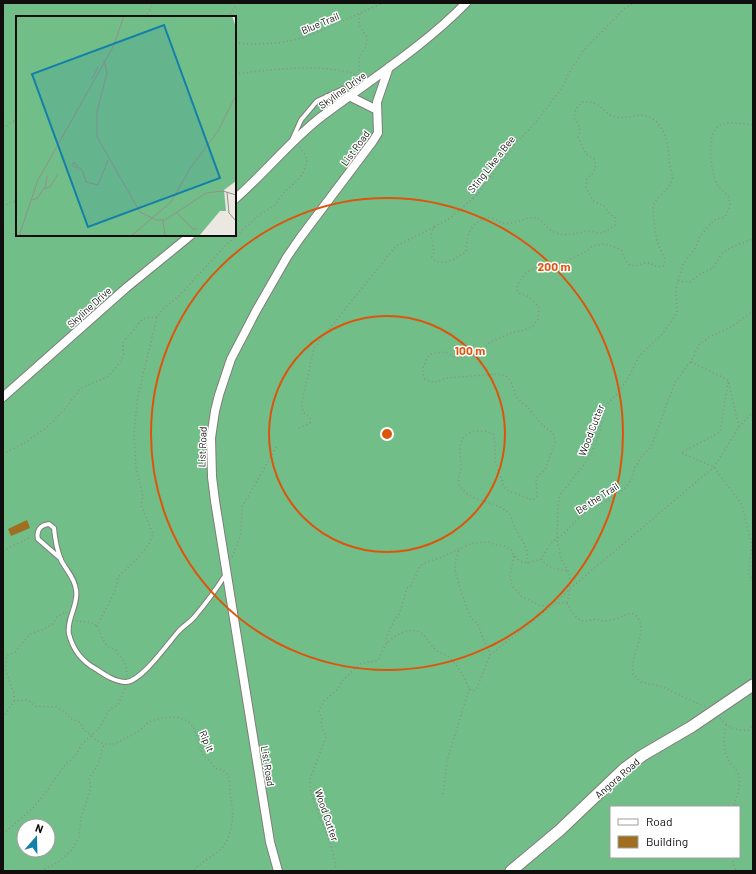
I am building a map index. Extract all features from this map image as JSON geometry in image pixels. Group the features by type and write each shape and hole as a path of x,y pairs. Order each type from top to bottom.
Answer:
{"street":[{"name":"Skyline Drive","path":"236,198 320,118 439,28 466,3"},
{"name":"List Road","path":"278,871 270,842 226,573 214,493 211,438 215,411 225,376 231,359 247,328 300,238 374,141 378,133 377,102 389,67"},
{"path":"349,96 377,110"},
{"name":"Skyline Drive","path":"3,397 126,288 190,236"},
{"name":"Angora Road","path":"511,871 560,830 624,769 643,755 676,737 753,685"}],"lane":[{"path":"287,149 301,120 317,101 343,89"},
{"path":"327,96 334,108"},
{"path":"61,560 38,539 37,535 40,527 43,525 51,525 54,528 57,548 61,560 72,577 76,590 76,601 72,613 69,634 81,658 86,664 112,679 126,682 142,674 178,632 195,616 226,573"}],"path":[{"path":"146,16 154,3"},
{"path":"229,16 238,3"},
{"name":"Blue Trail","path":"236,42 253,44 278,43 304,38 383,3"},
{"name":"Sting Like a Bee","path":"299,428 310,423 310,418 303,412 302,402 314,348 396,246 450,218 477,195 514,145 537,121 562,88 583,51 625,8 634,3"},
{"path":"360,13 360,25 367,37 366,46 359,59 360,75 366,84"},
{"path":"236,74 276,69 312,68 343,70 360,75"},
{"path":"434,227 431,234 434,252 432,257 435,261 441,263 449,262 466,252 467,237 472,226 483,219 493,218 501,223 511,223 528,218 536,218 542,220 545,227 554,232 565,235 577,235 589,231 601,232 614,227 616,224 615,218 604,206 593,201 586,187 587,178 593,173 596,164 594,159 586,154 578,137 580,131 579,123 574,118 576,109 582,102 589,101 597,103 615,117 627,119 640,115 649,117 664,131 667,141 669,164 672,172 672,182 667,190 654,202 653,209 657,240 661,253 665,258 663,266 657,267 650,263 643,263 636,266 630,265 626,261 621,250 603,244 593,246 585,252 562,263 539,266 527,272 516,285 517,291 520,294 526,295 540,308 538,318 532,327 511,333 490,342 482,351 466,356 456,358 445,352 430,354 423,368 425,379 431,382 437,382 446,378 497,374 506,376 511,382 516,396 528,407 540,423 553,433 554,442 545,470 536,478 537,496 533,500 509,491 504,487 495,461 495,444 493,434 488,431 476,431 468,434 462,439 459,447 461,467 458,475 459,483 464,491 474,498 494,504 505,510 510,515 527,551 528,563"},
{"path":"3,128 16,120"},
{"name":"Wood Cutter","path":"567,602 571,588 570,581 568,571 561,559 557,539 558,505 560,495 590,457 600,432 604,410 608,403 620,392 639,356 662,334 677,313 676,289 678,281 684,264 696,247 700,236 714,220 725,217 730,206 729,197 719,187 713,174 711,155 714,133 718,127 726,124 737,123 753,125"},
{"path":"97,626 115,591 118,577 137,559 149,544 153,534 141,505 143,496 136,468 134,433 138,395 157,317 164,308 178,297 225,246 259,215 274,206 285,191 297,181 303,173 307,162 306,156 295,141"},
{"path":"3,207 9,203 16,201"},
{"path":"678,281 690,282 700,274 713,268 722,253 732,247 753,239"},
{"name":"Be the Trail","path":"541,559 551,543 587,510 615,497 633,478 634,469 642,456 651,447 675,382 690,362 699,345 708,337 733,326 753,311"},
{"path":"3,454 26,442 48,426 64,410 81,388 107,377 118,365 124,355 122,345 125,338 131,333 138,322 147,317 157,317"},
{"path":"690,362 728,380"},
{"path":"728,380 739,427"},
{"path":"728,380 720,432 681,453 714,467 742,505 752,546 748,572 753,582"},
{"path":"442,794 447,761 469,689 473,691 477,688 490,655 553,605 714,467 739,427 753,412"},
{"path":"226,573 241,535 242,507 277,446"},
{"path":"3,551 37,535"},
{"path":"387,643 386,637 399,615 408,588 411,586 420,566 472,543 488,542 505,546 511,550 514,556 520,561 528,563 541,559 546,565 552,568 568,571"},
{"path":"460,549 455,562 455,572 466,606 472,618 478,624 490,655"},
{"path":"514,556 510,574 512,586 521,596 541,606 567,602 570,611 578,619 584,622 595,619 603,621 614,620 632,612 637,615 641,624 641,637 633,664 633,674 641,682 663,688 714,711 726,725 740,731 753,730"},
{"path":"3,718 14,701 14,694 4,668 8,655 15,652 30,634 42,630 52,624 57,617 65,612 76,615 77,621 92,623 97,626 104,642 109,648 116,650 127,670 124,692 118,705 110,709 100,727 92,736 81,744 76,754 64,766 32,809 3,834"},
{"name":"Wood Cutter","path":"336,871 328,838 310,787 310,779 326,737 321,724 322,719 319,710 324,700 338,689 342,681 360,664 378,660 387,643 400,634 411,630 417,630 424,634 437,651 447,656 457,666 469,689"},
{"path":"14,701 28,700 35,706 56,707 65,712 70,718 80,722 84,730 104,744 98,765 90,778 91,788 81,818 79,838 72,850 57,863 41,871"},
{"name":"Rip It","path":"104,744 114,744 138,732 149,722 161,718 176,717 188,721 193,726 203,756 210,761 215,768 222,770 228,776 231,786 230,793 232,798 233,820 221,850 194,871"},
{"path":"749,730 753,724"},
{"path":"726,725 724,737 727,758 739,775 739,793 735,799 734,806"},
{"path":"733,858 736,871"}],"green space":[{"path":"3,3 753,3 753,871 3,871"}],"building":[{"path":"27,520 30,528 11,536 8,529"}]}
